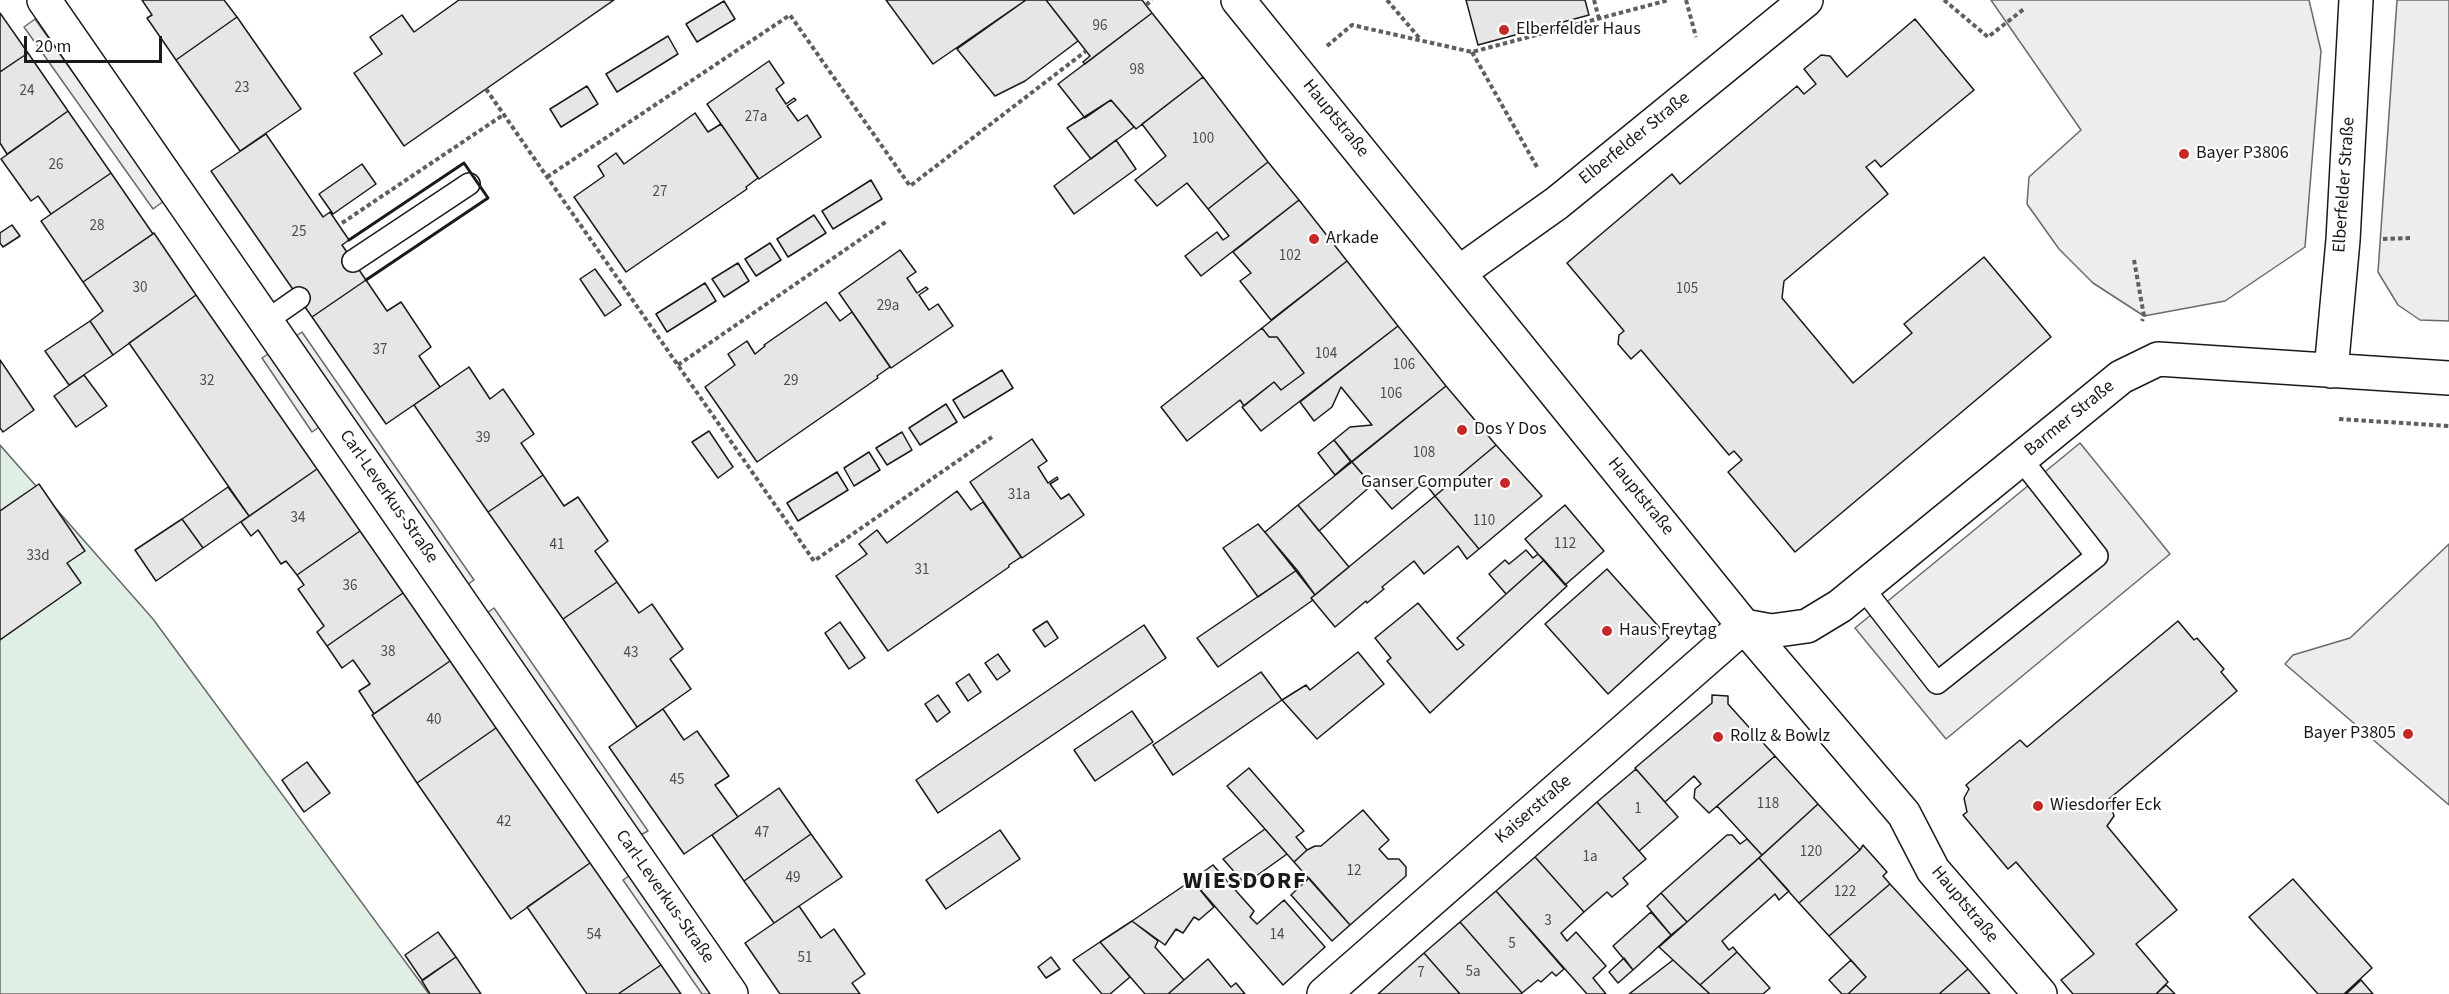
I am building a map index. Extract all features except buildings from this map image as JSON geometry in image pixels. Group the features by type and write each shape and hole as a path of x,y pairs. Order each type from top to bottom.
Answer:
{"street":[{"name":"Carl-Leverkus-Straße","path":"44,0 730,994"},
{"name":"Hauptstraße","path":"1238,0 1744,626 1904,814 1933,870 2040,994"},
{"name":"Elberfelder Straße","path":"1460,272 1557,203 1806,0"},
{"name":"Elberfelder Straße","path":"2331,371 2343,240 2356,0"},
{"name":"Barmer Straße","path":"1744,626 1771,631 1807,626 1840,606 2121,377 2158,358 2449,378"},
{"name":"Kaiserstraße","path":"1324,994 1744,626"}],"lane":[{"path":"353,261 470,184"},
{"path":"266,321 299,298"},
{"path":"1863,588 1937,683 2097,556 2020,459"}],"path":[{"path":"1146,5 1152,0"},
{"path":"1387,0 1421,41"},
{"path":"1594,0 1599,19"},
{"path":"1296,71 1352,25 1472,52 1669,0"},
{"path":"1944,0 1988,38 2024,9"},
{"path":"547,177 790,15 910,186 1086,51"},
{"path":"1472,52 1557,203"},
{"path":"486,89 814,561 992,437"},
{"path":"339,225 504,115"},
{"path":"678,365 887,221"},
{"path":"2121,377 2144,316 2134,260"},
{"path":"2339,419 2449,426"}],"green space":[{"path":"0,445 153,619 429,994 0,994"}],"shaded area":[{"name":"Bayer P3806","path":"1991,0 2309,0 2321,51 2305,247 2225,301 2144,316 2093,283 2059,249 2027,204 2029,177 2081,130"},
{"path":"2397,0 2449,0 2449,321 2420,320 2398,305 2378,272"},
{"path":"35,19 164,201 153,209 24,27"},
{"path":"302,332 474,580 464,587 293,338"},
{"path":"271,352 322,425 312,432 262,358"},
{"path":"2080,443 2170,554 1946,739 1855,628"},
{"name":"Bayer P3805","path":"2449,544 2449,805 2285,664 2293,655 2350,638"},
{"path":"494,608 648,831 637,837 484,615"},
{"path":"632,874 715,994 702,994 623,880"}],"wall":[{"path":"349,240 464,163 488,198 366,280"}],"place":[{"name":"Elberfelder Haus","path":"1504,30"},
{"name":"Bayer P3806","path":"2184,154"},
{"name":"Arkade","path":"1314,239"},
{"name":"Dos Y Dos","path":"1462,430"},
{"name":"Ganser Computer","path":"1505,483"},
{"name":"Haus Freytag","path":"1607,631"},
{"name":"Bayer P3805","path":"2408,734"},
{"name":"Rollz & Bowlz","path":"1718,737"},
{"name":"Wiesdorfer Eck","path":"2038,806"}],"district":[{"name":"WIESDORF","path":"1245,883"}]}
